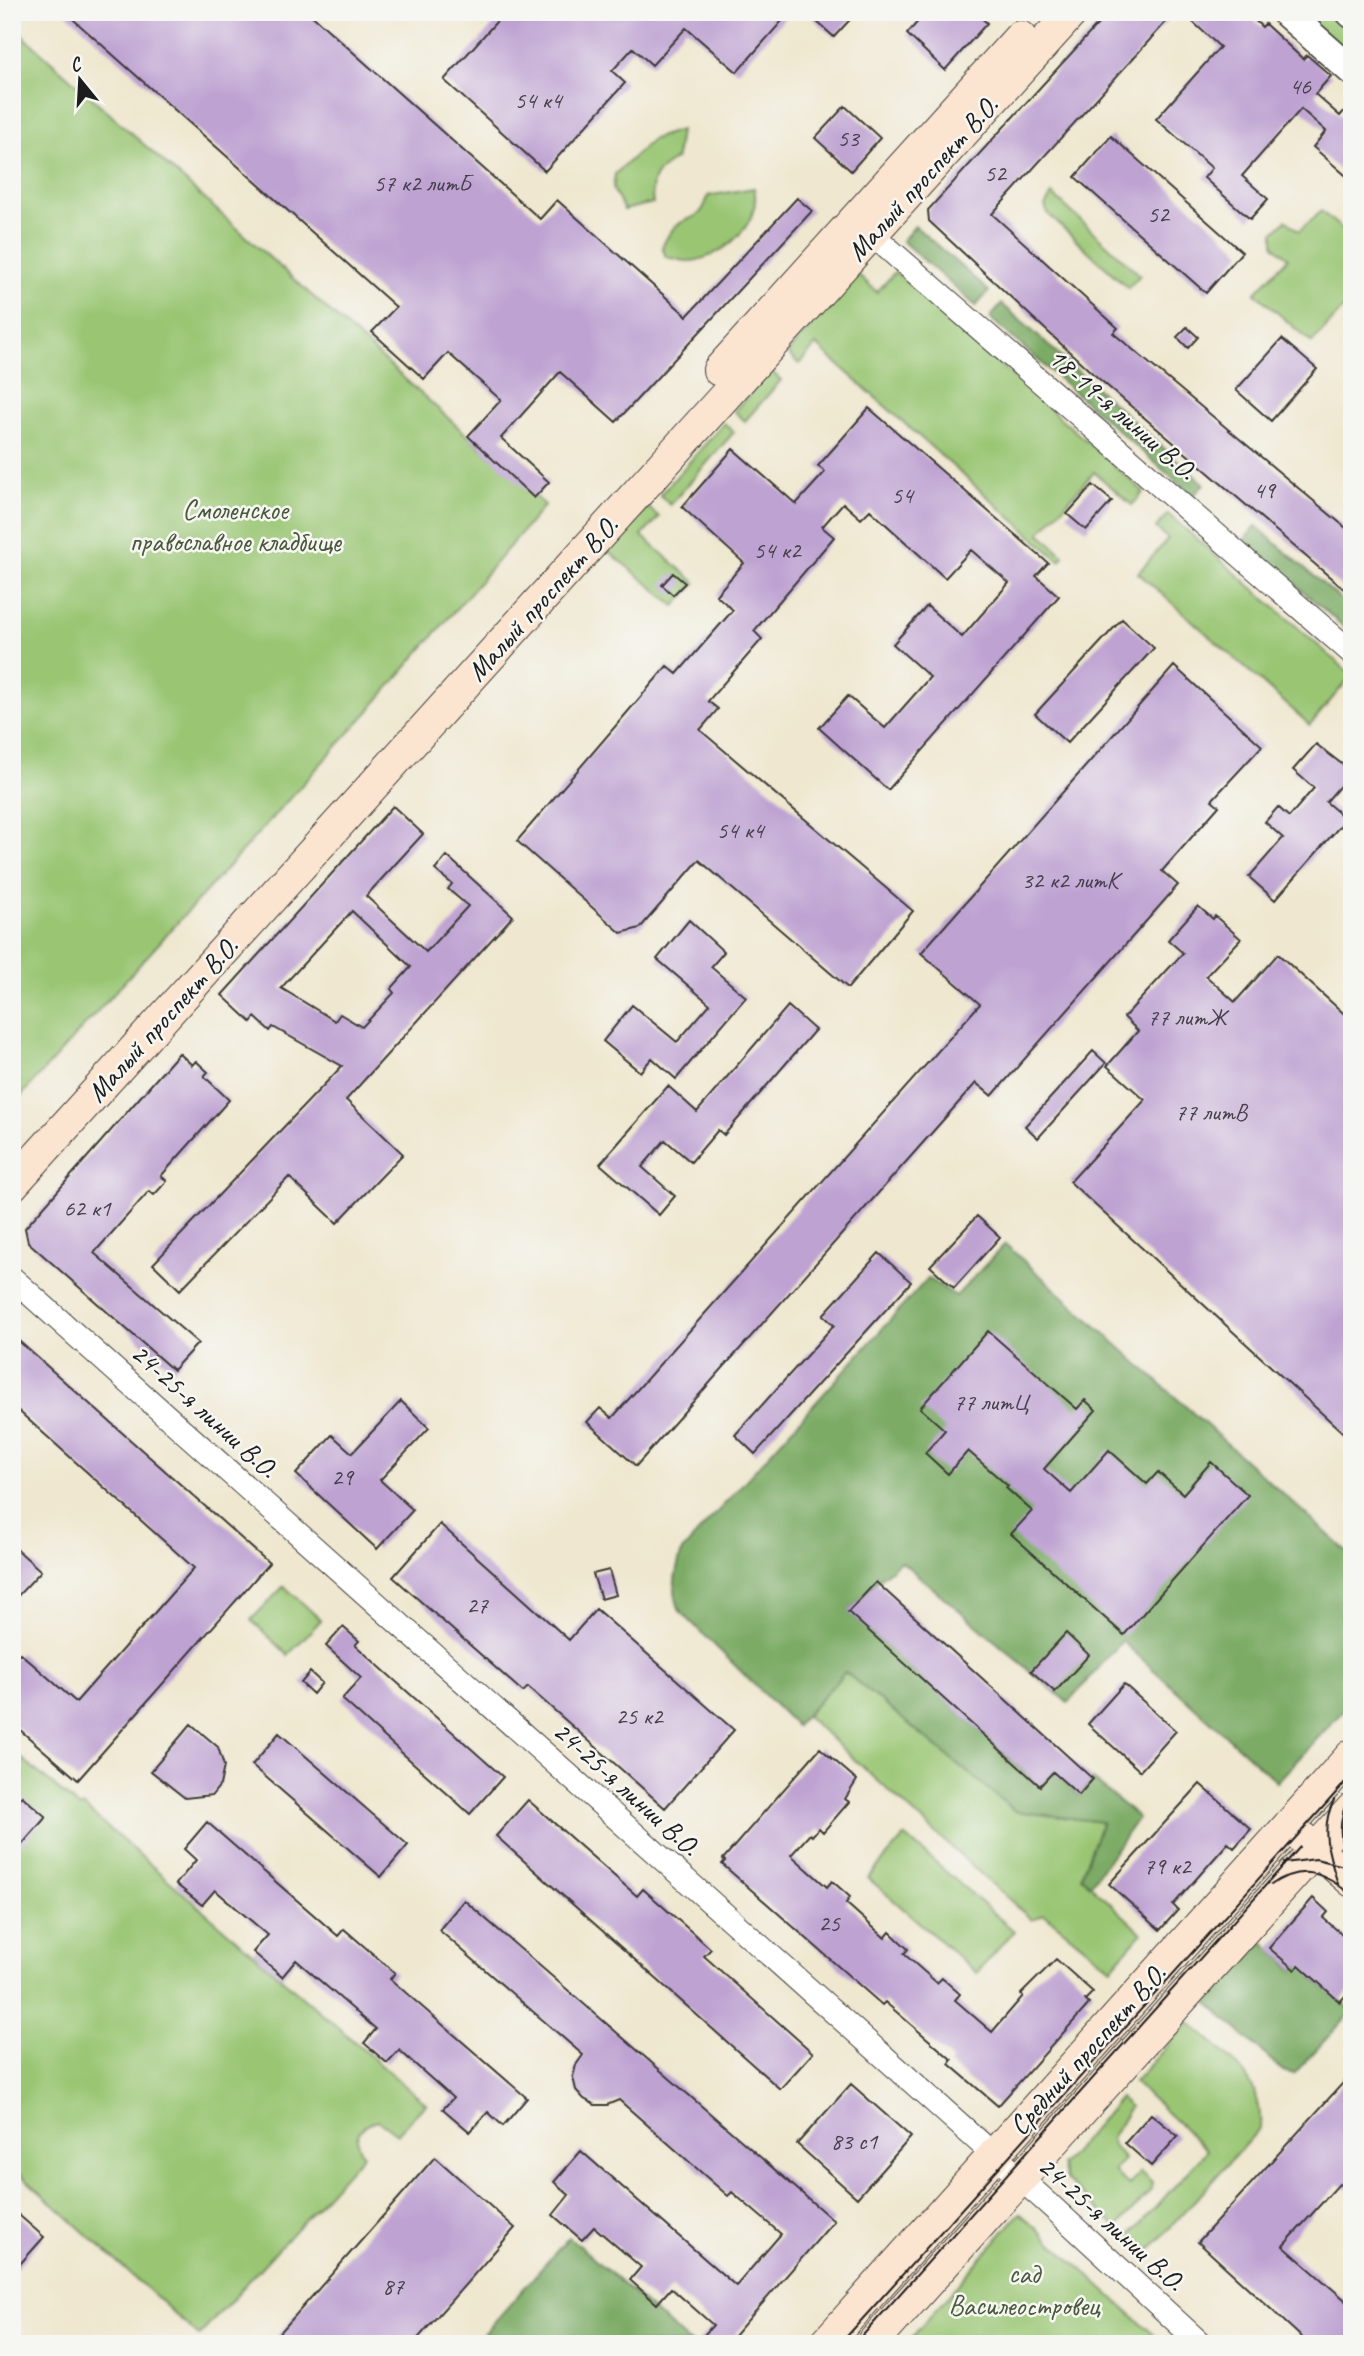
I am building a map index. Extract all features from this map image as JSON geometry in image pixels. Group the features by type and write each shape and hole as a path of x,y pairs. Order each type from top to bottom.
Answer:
{"main road":[{"name":"Малый проспект В.О.","path":"12,1185 863,226 1042,12"},
{"name":"Малый проспект В.О.","path":"12,1153 600,507 863,226 1072,12"},
{"name":"Средний проспект В.О.","path":"825,2344 1352,1755"},
{"name":"Средний проспект В.О.","path":"872,2344 1352,1809"},
{"path":"1289,1825 1352,1881"}],"street":[{"path":"1284,12 1352,71"},
{"name":"18-19-я линии В.О.","path":"863,226 1352,653"},
{"name":"24-25-я линии В.О.","path":"12,1279 1020,2178 1201,2344"}],"green space":[{"path":"1297,12 1334,12 1352,28 1352,61"},
{"name":"Смоленское православное кладбище","path":"12,26 545,505 374,705 12,1106"},
{"path":"680,130 676,159 659,172 653,182 653,203 624,210 613,189 615,174 653,139"},
{"path":"754,188 752,214 746,226 726,247 701,259 685,261 666,257 662,247 670,232 680,223 698,215 708,196"},
{"path":"1052,194 1140,275 1128,288 1048,214 1045,206"},
{"path":"1321,211 1342,229 1348,223 1352,225 1352,299 1312,343 1255,293 1288,258 1274,245 1274,232 1286,220 1299,231"},
{"path":"915,226 989,291 976,306 902,241"},
{"path":"895,272 1144,492 1132,505 1094,472 1040,533 1064,556 1060,561 816,345 799,364 787,353 857,274 877,292"},
{"path":"1002,304 1204,484 1193,496 990,318"},
{"path":"771,371 781,380 745,421 734,411"},
{"path":"724,423 734,432 670,505 660,495"},
{"path":"648,507 659,517 642,536 696,583 675,606 608,551"},
{"path":"1168,514 1352,675 1310,725 1138,573 1168,539 1156,528"},
{"path":"1256,526 1352,609 1352,634 1244,540"},
{"path":"1005,1244 1352,1556 1352,1701 1277,1782 1122,1641 1068,1703 901,1561 876,1582 849,1612 1040,1786 1053,1772 1079,1795 1093,1779 1138,1818 1090,1885 1081,1876 1102,1822 1015,1811 845,1672 796,1726 680,1611 675,1588 682,1551 928,1278 956,1296"},
{"path":"284,1586 321,1620 288,1655 251,1620"},
{"path":"845,1672 1015,1811 1102,1822 1081,1876 1142,1933 1111,1968 1044,1914 1032,1920 806,1716"},
{"path":"12,1750 80,1808 83,1806 426,2104 397,2134 378,2120 361,2129 357,2143 363,2155 199,2336 12,2167"},
{"path":"905,1836 1014,1931 977,1973 868,1878"},
{"path":"1263,1942 1294,1970 1306,1957 1313,1978 1352,2011 1294,2074 1283,2071 1208,2003"},
{"path":"1189,2022 1227,2056 1248,2080 1259,2110 1260,2128 1148,2252 1130,2236 1207,2150 1134,2082"},
{"path":"1120,2098 1130,2107 1111,2138 1124,2159 1114,2172 1129,2185 1140,2172 1152,2183 1151,2190 1117,2227 1066,2180 1062,2165"},
{"name":"сад Василеостровец","path":"1020,2213 1164,2344 906,2344"},
{"path":"569,2237 691,2344 475,2344"}],"building":[{"path":"65,12 308,12 540,219 557,200 687,316 797,198 812,211 616,422 560,372 501,438 549,482 534,498 468,436 501,400 448,353 424,379 372,332 396,307"},
{"path":"505,12 544,12 552,19 558,12 790,12 737,72 686,28 652,65 633,48 612,71 625,83 545,171 444,80"},
{"path":"806,12 857,12 834,37"},
{"path":"926,12 975,12 987,23 945,70 907,34"},
{"path":"1109,12 1175,12 992,214 1118,328 1113,333 1352,533 1352,596 1090,371 929,221 928,210"},
{"path":"1182,12 1246,12 1262,27 1265,24 1303,59 1307,55 1331,76 1315,94 1340,116 1352,102 1352,181 1313,147 1326,131 1301,109 1242,176 1268,199 1250,219 1204,178 1212,168 1156,119 1220,47"},
{"path":"845,106 880,138 851,171 815,138"},
{"path":"1111,136 1242,252 1206,293 1075,177"},
{"path":"1187,327 1198,337 1188,348 1177,337"},
{"path":"1282,339 1317,369 1271,421 1236,390"},
{"path":"869,408 1048,563 1036,576 1059,596 888,790 819,728 848,696 885,728 930,677 893,644 927,606 962,637 1009,583 971,550 945,578 870,510 861,519 843,503 822,527 834,537 754,631 762,639 708,701 718,709 700,730 913,911 848,988 699,860 640,928 621,933 517,841 667,666 677,674 733,610 716,595 744,563 682,507 733,449 796,504 825,472 818,466"},
{"path":"1093,485 1112,501 1086,530 1067,514"},
{"path":"673,573 685,583 673,595 662,585"},
{"path":"1122,619 1154,648 1067,743 1035,714"},
{"path":"1174,666 1262,746 1212,800 1219,806 1162,871 1178,885 992,1096 976,1083 636,1466 587,1422 600,1408 612,1418 980,1004 921,953"},
{"path":"1316,744 1352,772 1326,802 1346,819 1275,900 1249,877 1283,838 1265,822 1278,807 1289,817 1314,788 1293,770"},
{"path":"393,806 423,834 366,896 426,952 468,906 448,889 452,884 435,870 447,856 513,916 346,1100 403,1154 337,1223 289,1177 180,1290 153,1264 342,1066 273,1027 270,1031 255,1017 251,1022 222,995","holes":["352,911 411,967 391,989 394,993 362,1027 340,1014 335,1021 281,988"]},
{"path":"1198,906 1213,919 1215,916 1241,939 1206,976 1235,1002 1278,954 1352,1021 1352,1441 1070,1182 1145,1100 1107,1066 1138,1031 1124,1017 1183,953 1168,940"},
{"path":"689,920 724,952 711,967 746,997 676,1079 652,1058 640,1072 603,1041 632,1005 677,1042 710,1004 657,959"},
{"path":"788,1006 815,1030 724,1135 718,1130 691,1162 665,1140 642,1167 675,1196 659,1215 600,1164 668,1086 697,1112"},
{"path":"1093,1051 1106,1063 1038,1138 1025,1126"},
{"path":"179,1053 192,1065 196,1061 208,1072 204,1076 229,1100 161,1176 167,1181 154,1195 149,1191 94,1253 198,1343 173,1370 28,1242 25,1228"},
{"path":"977,1216 1000,1237 954,1288 930,1266"},
{"path":"879,1253 911,1282 755,1454 735,1435 834,1325 823,1315"},
{"path":"988,1331 1077,1409 1085,1400 1096,1410 1044,1469 1071,1493 1109,1450 1147,1484 1158,1472 1183,1494 1211,1462 1248,1495 1124,1635 1011,1534 1032,1511 1006,1488 1008,1486 968,1451 948,1474 925,1453 945,1430 920,1408"},
{"path":"12,1335 269,1563 78,1780 12,1723 12,1662 20,1653 76,1702 194,1568 12,1405"},
{"path":"401,1401 429,1428 380,1480 413,1510 377,1549 296,1474 332,1435 352,1453"},
{"path":"440,1524 569,1640 596,1609 734,1730 665,1808 528,1687 523,1692 393,1577"},
{"path":"12,1545 41,1571 12,1602"},
{"path":"609,1570 616,1595 601,1599 593,1574"},
{"path":"876,1582 1093,1779 1079,1795 1053,1772 1040,1786 848,1612"},
{"path":"343,1627 359,1641 355,1645 503,1777 470,1814 342,1699 361,1678 326,1646"},
{"path":"1066,1633 1089,1655 1055,1692 1031,1671"},
{"path":"310,1672 322,1683 313,1694 301,1683"},
{"path":"1124,1684 1176,1731 1140,1771 1088,1724"},
{"path":"191,1724 218,1747 224,1766 220,1785 212,1795 185,1798 151,1771"},
{"path":"279,1733 408,1845 381,1877 252,1765"},
{"path":"820,1748 857,1780 845,1799 849,1802 823,1832 819,1828 812,1836 810,1834 791,1855 827,1887 832,1881 850,1897 846,1903 885,1938 890,1932 908,1949 904,1954 937,1983 942,1978 960,1994 955,2000 992,2032 1023,1996 1021,1994 1056,1959 1093,1992 1085,2000 1089,2004 998,2106 949,2064 952,2060 885,2002 882,2005 722,1864 725,1861 723,1859"},
{"path":"1200,1784 1251,1829 1234,1848 1228,1843 1173,1905 1178,1910 1160,1930 1109,1884"},
{"path":"22,1796 46,1817 12,1856 12,1807"},
{"path":"528,1800 637,1896 643,1889 711,1949 704,1956 813,2053 780,2089 496,1836"},
{"path":"207,1822 338,1936 344,1929 395,1973 390,1979 527,2098 503,2126 488,2112 470,2132 443,2109 453,2098 399,2050 387,2063 364,2043 376,2029 296,1960 282,1977 253,1952 268,1935 215,1890 202,1905 176,1884 196,1860 184,1849"},
{"path":"1313,1898 1328,1912 1323,1918 1352,1943 1352,1988 1340,2002 1299,1965 1295,1970 1269,1948"},
{"path":"464,1900 834,2221 727,2344 696,2344 713,2325 671,2288 657,2304 630,2280 641,2267 594,2227 582,2240 553,2215 569,2195 554,2182 581,2151 736,2286 781,2234 732,2192 728,2196 619,2100 607,2105 595,2105 584,2099 576,2090 573,2077 576,2065 583,2055 439,1930"},
{"path":"1352,2073 1352,2191 1339,2184 1283,2246 1352,2306 1352,2344 1309,2344 1198,2242"},
{"path":"851,2084 911,2137 857,2198 797,2144"},
{"path":"1151,2114 1178,2136 1151,2166 1125,2143"},
{"path":"435,2157 515,2228 413,2344 270,2344"},
{"path":"12,2209 44,2237 12,2273"}],"tram line":[{"path":"840,2344 1352,1775"},
{"path":"1351,1867 1343,1848 1341,1829 1344,1810 1352,1791"},
{"path":"1334,1800 1329,1811 1326,1832 1338,1884"},
{"path":"855,2344 1300,1847"},
{"path":"1284,1863 1316,1859 1352,1868"},
{"path":"1271,1885 1293,1874 1313,1874 1333,1881 1352,1896"}]}
